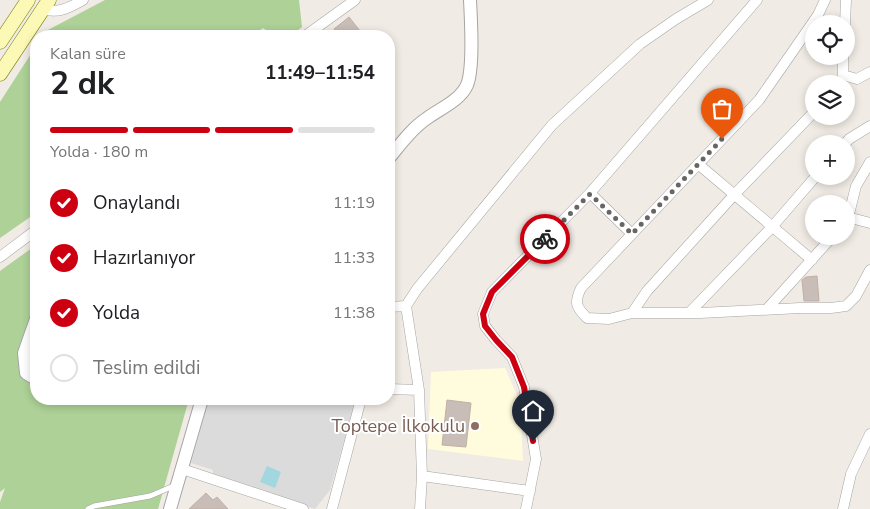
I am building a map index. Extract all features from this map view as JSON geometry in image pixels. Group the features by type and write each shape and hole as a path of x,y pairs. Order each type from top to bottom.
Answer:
{"main road":[{"path":"0,42 28,0"},
{"path":"0,74 46,5"}],"street":[{"path":"46,5 51,12 68,9 83,0"},
{"path":"313,30 355,0"},
{"path":"395,151 425,119 449,104 461,94 467,85 470,69 470,0"},
{"path":"420,509 422,476 419,390 406,306 417,289 552,125 640,44 708,0"},
{"path":"526,509 536,459 524,387 512,357 485,326 483,314 492,292 590,194 757,0"},
{"path":"825,0 818,15 759,100 581,288 576,298 578,308 587,318 609,319 632,313 831,308 846,306 856,296 870,270"},
{"path":"845,15 846,0"},
{"path":"855,79 870,72"},
{"path":"632,313 647,291 734,195 805,121"},
{"path":"855,135 870,126"},
{"path":"854,195 856,186 870,162"},
{"path":"698,164 812,260"},
{"path":"689,313 772,227 808,185"},
{"path":"590,194 632,234"},
{"path":"855,220 870,223"},
{"path":"0,257 30,234"},
{"path":"767,310 825,245"},
{"path":"395,307 406,306"},
{"path":"30,336 24,353 26,372 30,375"},
{"path":"395,389 419,390"},
{"path":"170,509 200,405"},
{"path":"332,509 359,405"},
{"path":"843,509 851,474 870,434"},
{"path":"182,469 303,509"},
{"path":"422,476 530,491"}],"lane":[{"path":"88,509 94,506 150,496 177,484"}],"shaded area":[{"name":"Toptepe İlkokulu","path":"505,368 520,402 523,461 428,449 431,372"},
{"path":"207,405 354,405 330,490 315,509 213,475 213,470 191,463"}],"green space":[{"path":"105,0 299,0 302,27 298,30 266,30 263,28 260,30 48,30"},
{"path":"30,55 30,217 0,238 0,102"},
{"path":"30,249 30,405 187,405 158,509 0,509 0,502 5,488 0,492 0,271"}],"water":[{"path":"267,466 281,472 275,488 260,482"}],"building":[{"path":"349,17 359,30 335,30"},
{"path":"817,276 819,301 804,301 802,280 806,277"},
{"path":"447,400 471,403 466,447 442,445"},
{"path":"206,493 213,500 217,497 228,509 189,509"}],"way so far":[{"path":"545,239 590,194 632,234 722,139"}],"place":[{"name":"Toptepe İlkokulu","path":"475,426"}],"route":[{"path":"533,441 524,387 512,357 485,326 483,314 492,292 545,239"}]}
